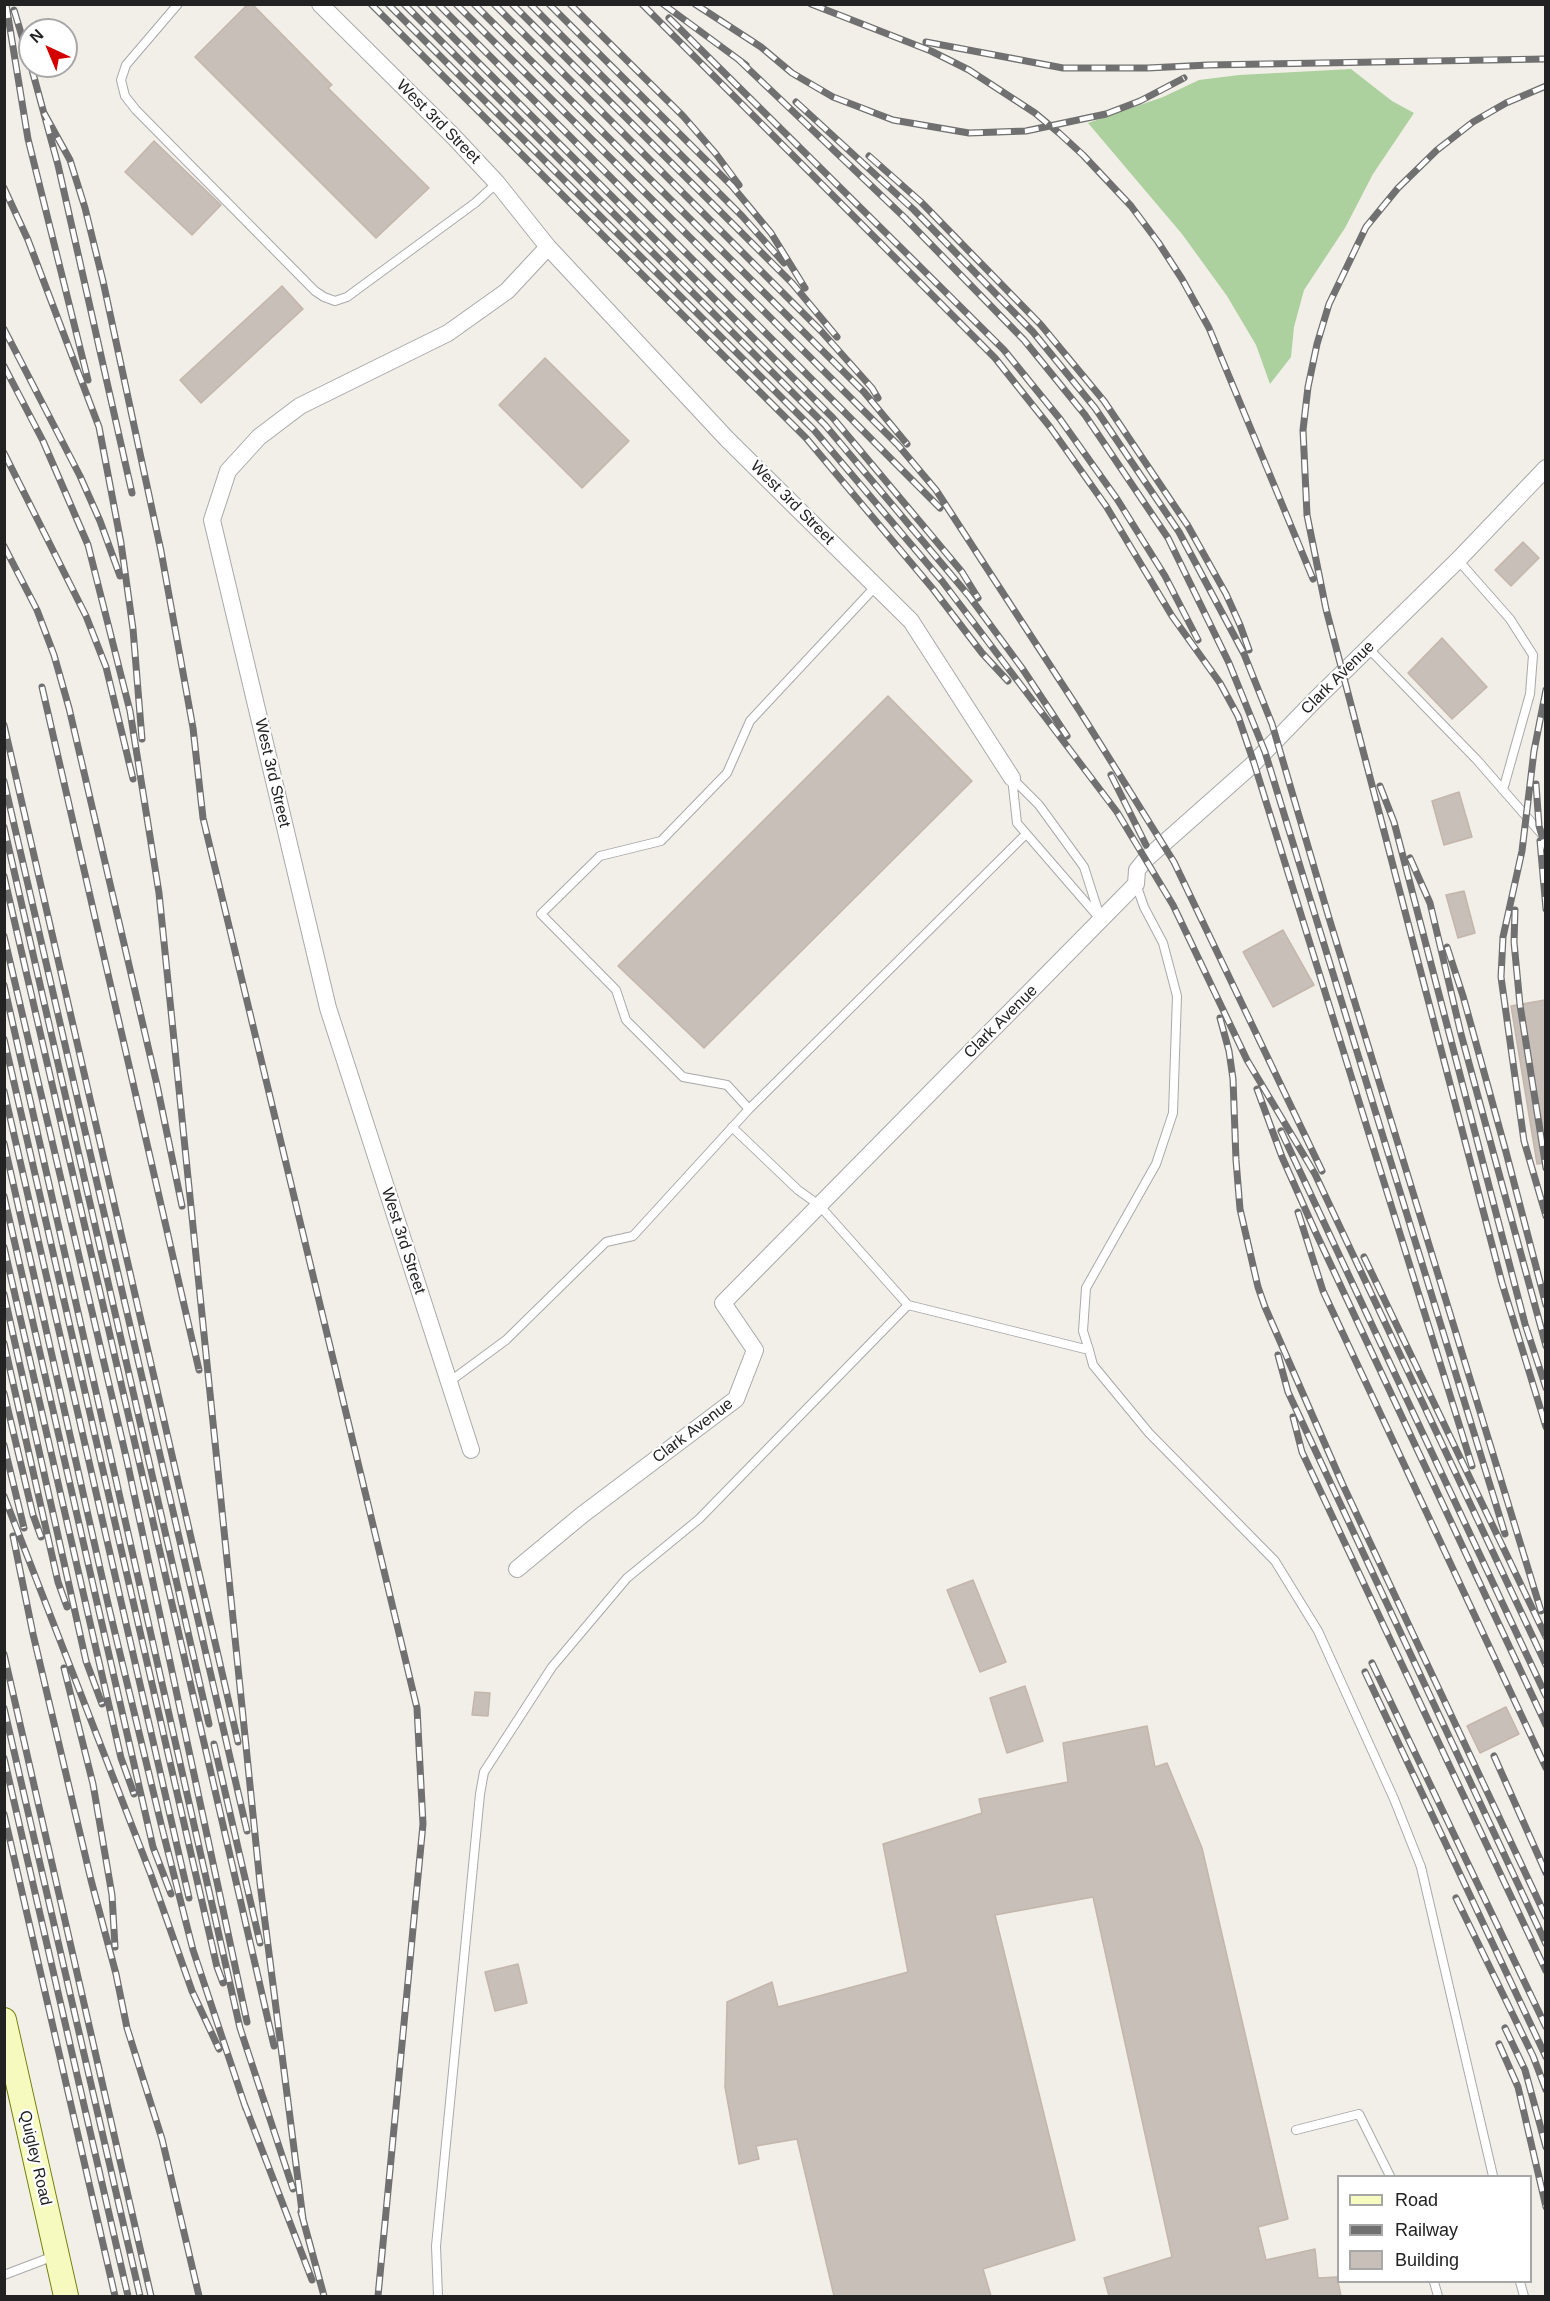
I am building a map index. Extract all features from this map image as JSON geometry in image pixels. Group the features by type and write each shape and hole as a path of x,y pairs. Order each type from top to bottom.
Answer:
{"street":[{"name":"West 3rd Street","path":"320,4 454,137 496,183 548,247 728,439 911,621 1012,778"},
{"name":"West 3rd Street","path":"471,1450 328,1008 212,520 228,471 259,437 300,406 448,333 507,291 548,247"},
{"name":"Clark Avenue","path":"517,1569 582,1515 736,1399 755,1350 723,1303 1136,884 1137,870 1146,859 1251,766 1458,561 1545,468"},
{"name":"Quigley Road","path":"5,2021 66,2296"}],"lane":[{"path":"178,4 126,65 120,80 125,96 136,110 315,291 324,297 334,301 347,297 475,203 496,183"},
{"path":"1458,561 1510,619 1533,655 1530,694 1503,790"},
{"path":"749,1109 727,1085 683,1077 626,1020 616,990 541,914 600,856 661,841 727,773 750,721 876,586"},
{"path":"1368,648 1477,760 1545,839"},
{"name":"West 3rd Street","path":"1012,778 1017,823 1101,920"},
{"name":"West 3rd Street","path":"1012,778 1039,804 1084,867 1101,920"},
{"path":"449,1382 506,1340 606,1242 633,1236 749,1109 1026,834"},
{"path":"1136,884 1144,907 1163,943 1177,996 1173,1113 1156,1164 1086,1288 1083,1331 1093,1365 1149,1433 1275,1561 1318,1631 1394,1799 1421,1867 1493,2175"},
{"path":"732,1127 798,1190 819,1205 908,1305 1089,1350"},
{"path":"438,2296 436,2246 484,1772 552,1667 627,1578 699,1519 908,1305"},
{"path":"1296,2130 1359,2114 1390,2175"},
{"path":"4,2275 57,2254"}],"green space":[{"path":"1351,69 1392,101 1414,113 1373,174 1345,228 1304,290 1294,327 1291,357 1270,384 1256,345 1227,296 1182,234 1088,123 1163,97 1199,80 1239,75"}],"building":[{"path":"248,4 252,4 332,85 328,88 429,188 376,238 195,57"},
{"path":"154,141 221,205 192,235 125,172"},
{"path":"282,286 303,309 201,403 180,380"},
{"path":"545,358 629,441 582,488 499,405"},
{"path":"1523,542 1539,558 1511,586 1495,570"},
{"path":"1442,638 1487,687 1452,719 1408,673"},
{"path":"888,696 972,781 704,1048 618,966"},
{"path":"1459,792 1472,837 1444,845 1432,801"},
{"path":"1464,891 1475,933 1458,938 1446,895"},
{"path":"1283,930 1314,985 1273,1007 1243,952"},
{"path":"1545,1000 1545,1163 1537,1164 1511,1006"},
{"path":"973,1580 1006,1662 980,1672 947,1590"},
{"path":"1025,1686 1043,1741 1007,1753 990,1698"},
{"path":"475,1692 490,1693 488,1716 472,1715"},
{"path":"1506,1707 1519,1734 1480,1753 1467,1726"},
{"path":"1147,1726 1155,1767 1167,1763 1202,1848 1288,2219 1258,2227 1266,2260 1315,2249 1318,2278 1337,2277 1341,2296 1109,2296 1104,2278 1172,2257 1093,1897 995,1915 1075,2240 983,2269 991,2296 834,2296 797,2139 756,2146 759,2159 739,2164 725,2087 727,2002 772,1982 778,2007 908,1972 883,1844 982,1813 979,1799 1068,1782 1063,1743"},
{"path":"518,1964 527,2003 495,2011 485,1972"}],"railway":[{"path":"6,4 28,139 88,380"},
{"path":"371,4 806,438 933,589 982,653 1008,681"},
{"path":"388,4 814,430 942,581 1117,812 1173,905 1247,1060 1315,1174 1546,1665"},
{"path":"404,4 825,425 969,596 1022,668 1067,736"},
{"path":"420,4 833,418 962,572 978,598"},
{"path":"438,4 940,508"},
{"path":"456,4 898,445 936,490 1079,710 1174,862 1322,1171"},
{"path":"474,4 864,392 907,444"},
{"path":"494,4 821,331 872,388 878,398"},
{"path":"512,4 792,283 837,337"},
{"path":"530,4 742,216 784,263"},
{"path":"549,4 732,186 771,233 805,288"},
{"path":"570,4 683,116 739,185"},
{"path":"642,4 995,358 1050,427 1106,506 1172,616 1220,683 1238,716 1254,763 1472,1466"},
{"path":"663,4 746,65"},
{"path":"695,4 761,47 792,73 833,97 893,120 969,133 1026,131 1106,114 1140,101 1184,78"},
{"path":"811,4 931,51 969,70 1035,113 1059,133 1131,206 1182,279 1209,328 1313,579"},
{"path":"14,10 18,23"},
{"path":"669,18 1004,350 1060,419 1117,499 1165,576 1198,640"},
{"path":"926,42 1063,68 1546,59"},
{"path":"739,60 905,218 1024,340 1085,415 1168,538 1229,663 1265,752 1505,1534"},
{"path":"34,78 58,165 132,493"},
{"path":"1546,86 1506,103 1473,122 1437,150 1398,188 1366,227 1329,304 1317,344 1308,387 1303,430 1307,515 1326,609 1502,1283 1546,1427"},
{"path":"796,102 914,210 1033,332 1095,408 1179,532 1244,654 1272,724 1541,1611"},
{"path":"44,113 70,160 85,208 103,281 161,551 193,728 203,818 417,1708 423,1824 378,2296"},
{"path":"869,156 921,202 1041,325 1104,401 1188,526 1226,594 1249,650"},
{"path":"4,188 28,240 99,427 121,543 133,629 142,739"},
{"path":"4,329 80,476 100,521 120,576"},
{"path":"4,366 43,441 88,545 130,711 159,893 260,1883 303,2219"},
{"path":"4,453 86,616 106,667 133,779"},
{"path":"4,546 37,610 54,655 69,708 157,1085 182,1206"},
{"path":"42,687 199,1370"},
{"path":"1546,690 1534,751 1522,851 1503,937 1501,977 1524,1141 1546,1216"},
{"path":"4,725 238,1742"},
{"path":"1111,775 1146,845"},
{"path":"4,781 247,1831"},
{"path":"1536,784 1539,826 1546,849"},
{"path":"1380,786 1394,822 1525,1324 1546,1388"},
{"path":"4,827 209,1724"},
{"path":"1540,841 1546,909"},
{"path":"1410,858 1430,903 1461,1034 1546,1346"},
{"path":"4,876 274,2046"},
{"path":"1515,910 1514,942 1520,1005 1546,1168"},
{"path":"4,936 127,1461 247,2022"},
{"path":"1447,947 1463,996 1546,1305"},
{"path":"4,985 240,2028 293,2189"},
{"path":"1220,1018 1229,1051 1233,1079 1240,1209 1258,1287 1265,1307 1342,1483 1546,1917"},
{"path":"4,1039 217,1967 223,1983"},
{"path":"1257,1089 1282,1157 1315,1231 1546,1725"},
{"path":"4,1091 189,1898"},
{"path":"1281,1131 1546,1696"},
{"path":"4,1143 109,1608 162,1828 193,1950 246,2109"},
{"path":"4,1196 153,1847 171,1894"},
{"path":"1298,1212 1323,1291 1546,1768"},
{"path":"4,1247 121,1758 134,1794"},
{"path":"1364,1257 1546,1637"},
{"path":"4,1294 86,1661 102,1704"},
{"path":"4,1343 58,1582 67,1607"},
{"path":"1278,1355 1288,1392 1546,1944"},
{"path":"4,1393 33,1515 41,1537"},
{"path":"1293,1417 1302,1452 1546,1971"},
{"path":"4,1445 24,1528"},
{"path":"4,1496 151,1875 192,1991 219,2049"},
{"path":"13,1536 33,1634 91,1880 116,1974 127,2028 162,2139 199,2296"},
{"path":"4,1654 151,2296"},
{"path":"1372,1663 1546,2027"},
{"path":"64,1668 93,1784 112,1895 115,1947"},
{"path":"1365,1672 1546,2057"},
{"path":"4,1708 140,2296"},
{"path":"214,1744 260,1943"},
{"path":"1494,1756 1546,1873"},
{"path":"4,1758 128,2296"},
{"path":"4,1814 115,2296"},
{"path":"1456,1898 1533,2056 1546,2090"},
{"path":"1505,2028 1525,2070 1546,2147"},
{"path":"1499,2044 1518,2087 1546,2207"},
{"path":"244,2103 312,2280"},
{"path":"301,2212 324,2296"}]}
